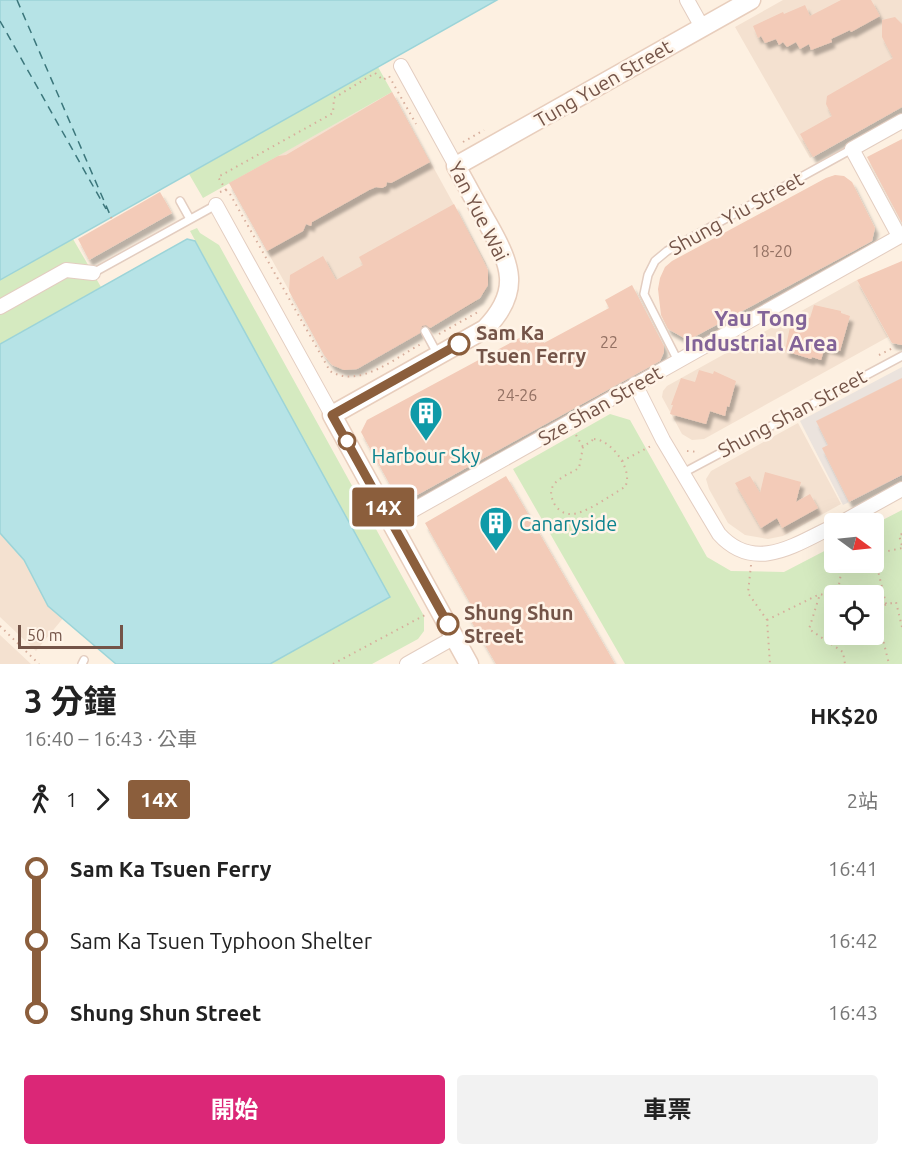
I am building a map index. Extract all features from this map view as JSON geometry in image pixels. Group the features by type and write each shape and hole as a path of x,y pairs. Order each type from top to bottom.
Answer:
{"street":[{"path":"687,0 702,27"},
{"name":"Tung Yuen Street","path":"456,166 751,0"},
{"name":"Yan Yue Wai","path":"332,415 485,329 495,319 507,295 509,281 505,254 401,66"},
{"name":"Shung Yiu Street","path":"852,149 902,121"},
{"path":"852,149 901,236"},
{"path":"217,199 332,415 469,664"},
{"name":"Sze Shan Street","path":"392,522 901,236"},
{"path":"0,307 66,270 93,273"},
{"path":"635,384 663,440 719,534 728,543 754,554 776,553 824,531"},
{"path":"859,513 902,489"},
{"path":"408,664 455,637"}],"lane":[{"name":"Shung Yiu Street","path":"678,361 644,294 648,275 655,261 667,251 852,149"},
{"path":"93,273 190,219 217,199"},
{"path":"180,201 190,219"},
{"path":"425,331 438,355"},
{"name":"Shung Shan Street","path":"683,473 902,356"}],"path":[{"path":"417,127 389,76 383,80 375,73 334,98 333,113 218,177 230,194 330,371 338,376 364,376 480,310"},
{"path":"217,199 226,190"},
{"path":"573,430 583,447 579,468 559,478 551,490 555,505 564,513 582,512 625,487 628,476 622,461 607,443 594,439 583,447"},
{"path":"622,461 655,444"},
{"path":"902,534 899,535 902,547 874,554 886,604 896,602 902,627"},
{"path":"752,563 748,593 767,620 770,664"},
{"path":"767,620 820,594 824,595"},
{"path":"820,594 810,629 843,652 845,664"},
{"path":"333,664 425,615"},
{"path":"0,626 39,664"},
{"path":"884,645 889,664"}],"shaded area":[{"path":"783,0 902,0 902,107 810,158 735,27"},
{"path":"392,92 486,263 488,285 485,292 474,303 357,369 344,370 328,360 229,183"},
{"path":"857,280 888,337 704,439 692,440 682,434 662,397 667,386"},
{"path":"902,367 902,476 843,505 800,421"},
{"path":"798,423 841,504 783,536 768,539 745,535 728,523 709,489 706,479 711,471"},
{"path":"0,518 64,617 36,651 0,617"},
{"path":"0,635 31,664 0,664"}],"green space":[{"path":"378,67 392,92 203,198 189,174"},
{"path":"197,228 200,233 219,245 424,616 424,631 418,639 372,664 270,664 389,597 190,231"},
{"path":"73,239 101,287 0,344 0,280"},
{"path":"610,414 630,420 707,557 731,571 784,572 824,551 824,573 884,573 884,519 902,510 902,664 625,664 513,469"}],"water":[{"path":"0,0 497,0 0,280"},
{"path":"187,239 195,241 390,597 270,664 116,664 48,606 24,560 0,533 0,344"}],"building":[{"path":"841,0 871,0 880,16 851,32 850,30 831,39 832,42 811,50 809,44 800,49 796,42 787,47 783,42 779,45 776,39 765,43 761,36 758,38 753,26 805,5 810,16"},
{"path":"895,17 902,24 902,107 813,157 800,134 832,116 826,104 827,96 893,58 882,37 882,20"},
{"path":"392,92 430,162 391,183 387,182 382,188 376,187 369,190 312,222 311,226 306,224 303,231 267,251 229,183 278,156 286,155"},
{"path":"902,139 902,223 867,157"},
{"path":"835,175 844,176 852,182 875,228 872,241 694,337 686,339 668,329 661,315 658,289 665,267 672,261"},
{"path":"160,192 172,213 89,260 78,239"},
{"path":"454,204 488,270 488,285 480,298 430,328 426,325 422,326 420,333 357,369 344,370 332,365 324,355 289,291 290,275 323,256 336,280 363,265 359,257"},
{"path":"902,261 902,345 892,343 857,280"},
{"path":"632,285 664,346 660,361 408,500 395,494 361,432 367,420 523,336 527,344 540,336 544,343 609,308 605,300"},
{"path":"814,305 841,311 850,316 840,351 825,347 821,360 785,351 790,327 792,328 796,314 810,318"},
{"path":"699,370 713,374 714,371 736,381 725,416 710,411 706,424 670,414 681,378 695,382"},
{"path":"902,378 902,475 849,502 822,448 828,445 816,421"},
{"path":"765,472 801,482 796,502 810,494 818,508 782,528 777,518 761,528 735,483 750,476 760,493"},
{"path":"506,476 615,664 496,664 467,614 474,610 425,523"}],"ferry route":[{"path":"17,0 111,217"},
{"path":"0,21 106,209"}],"bus line":[{"name":"14X","path":"448,624 332,415 459,344"}],"place":[{"name":"Sam Ka Tsuen Ferry","path":"459,344"},
{"name":"Harbour Sky","path":"426,442"},
{"name":"Canaryside","path":"496,552"},
{"name":"Shung Shun Street","path":"448,624"}],"district":[{"name":"Yau Tong Industrial Area","path":"761,330"}]}
